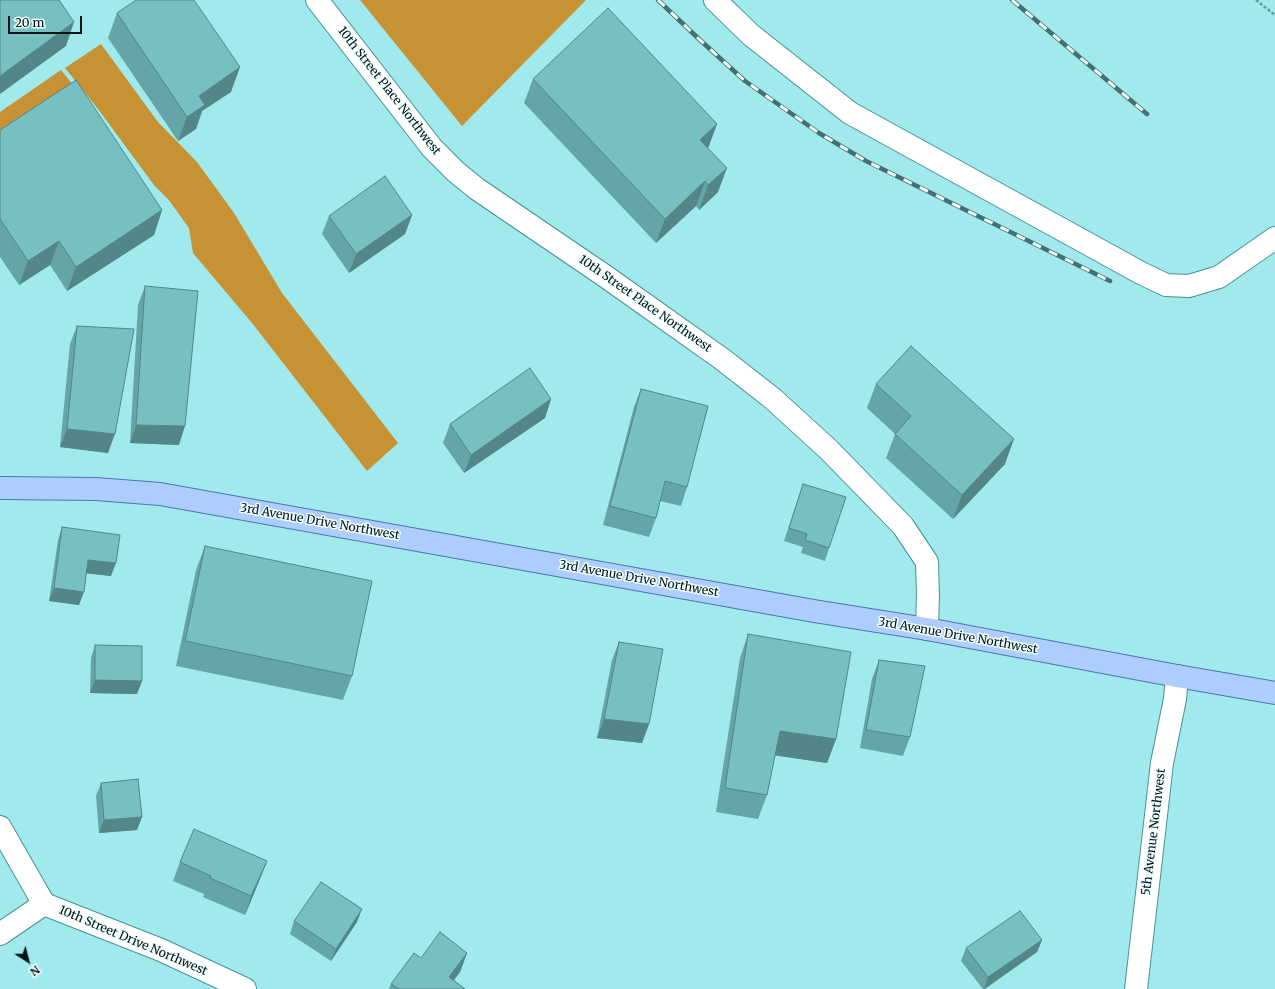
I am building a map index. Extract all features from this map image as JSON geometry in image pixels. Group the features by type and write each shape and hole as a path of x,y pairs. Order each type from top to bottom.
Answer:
{"main road":[{"name":"3rd Avenue Drive Northwest","path":"0,488 96,489 160,494 814,611 927,629 1275,693"}],"street":[{"name":"10th Street Place Northwest","path":"317,0 432,148 456,172 477,189 605,276 722,359 772,398 829,450 903,526 927,562 927,629"},
{"path":"715,0 751,35 850,113 1141,273 1166,285 1189,286 1219,277 1275,238"},
{"name":"5th Avenue Northwest","path":"1136,989 1162,764 1175,699 1177,676"},
{"path":"0,827 44,904 0,934"},
{"name":"10th Street Drive Northwest","path":"44,904 161,950 245,989"}],"path":[{"path":"1256,0 1275,15"}],"shaded area":[{"path":"360,0 586,0 462,126"},
{"path":"101,44 158,122 197,162 234,213 282,293 398,443 367,471 252,323 193,253 189,228 168,199 154,185 98,109 65,68"},
{"path":"61,70 77,90 0,145 0,112"}],"building":[{"path":"0,0 59,0 74,22 0,76"},
{"path":"136,0 194,0 240,67 199,96 205,105 187,117 117,13"},
{"path":"608,8 717,124 700,140 727,168 708,185 705,181 665,219 533,79"},
{"path":"76,80 162,210 76,267 59,241 28,261 0,219 0,130"},
{"path":"385,176 412,215 356,254 329,216"},
{"path":"145,286 198,291 185,426 136,425"},
{"path":"77,326 134,329 115,434 67,429"},
{"path":"911,346 1014,439 962,495 895,434 911,416 876,384"},
{"path":"530,368 551,399 471,455 450,424"},
{"path":"641,389 708,406 687,487 665,481 656,518 610,506"},
{"path":"803,484 846,497 829,548 805,540 807,534 789,528"},
{"path":"62,527 120,535 116,563 88,560 84,592 54,588"},
{"path":"205,546 372,581 352,676 185,641"},
{"path":"748,634 851,652 836,739 780,731 767,795 725,788"},
{"path":"619,642 663,649 649,724 604,719"},
{"path":"95,645 142,646 142,681 95,680"},
{"path":"879,660 925,666 910,737 866,730"},
{"path":"138,779 142,817 104,820 101,783"},
{"path":"194,829 267,861 251,896 210,878 211,876 180,862"},
{"path":"321,882 362,909 336,949 294,921"},
{"path":"1020,911 1042,940 988,977 966,948"},
{"path":"440,932 467,953 449,977 465,989 399,989 391,984 414,953 421,958"}],"railway":[{"path":"658,0 745,81 819,133 866,161 1110,281"},
{"path":"1012,0 1147,114"}]}
